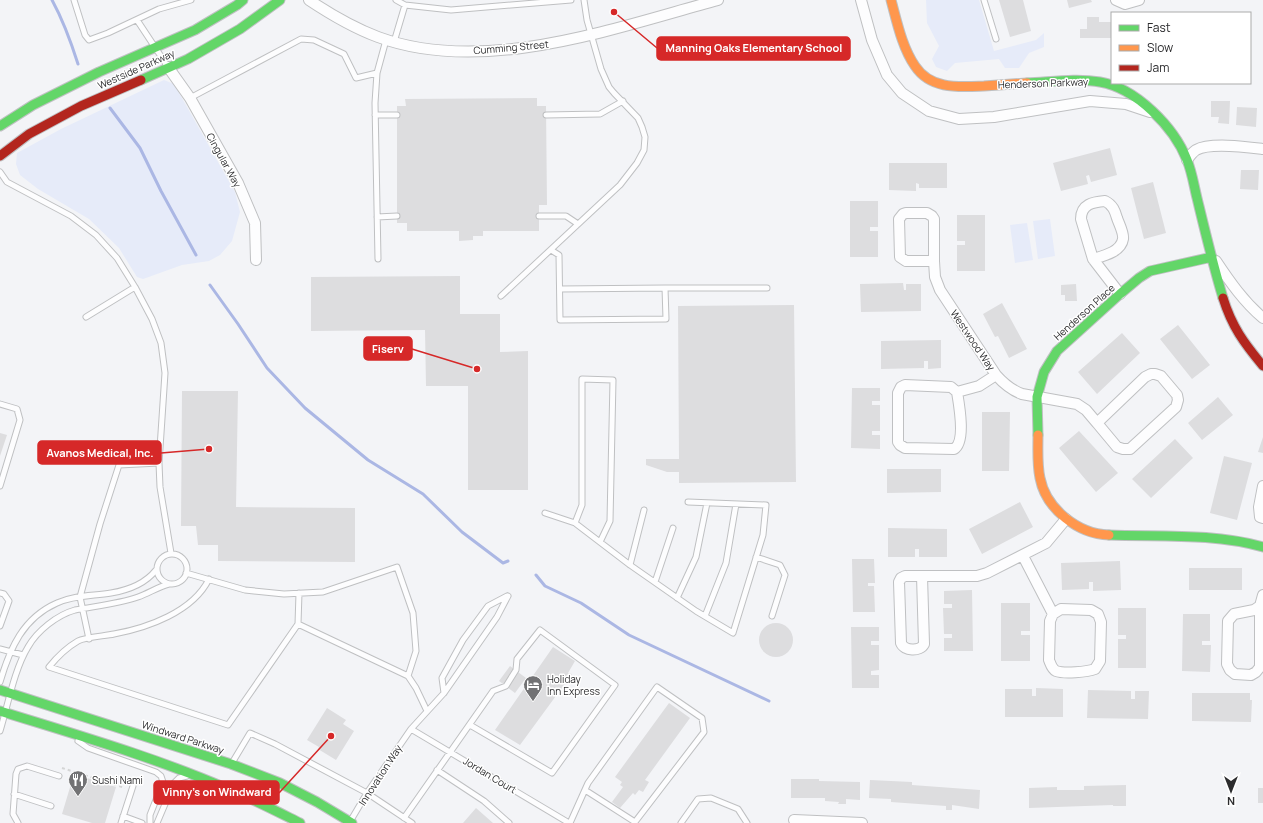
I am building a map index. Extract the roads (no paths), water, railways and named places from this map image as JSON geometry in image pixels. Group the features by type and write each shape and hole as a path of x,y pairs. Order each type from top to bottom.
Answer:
{"main road":[{"name":"Westside Parkway","path":"0,126 33,105 99,72 195,30 243,0"},
{"name":"Westside Parkway","path":"0,156 29,134 81,106 188,58 240,29 280,0"},
{"name":"Henderson Parkway","path":"891,0 909,57 917,70 928,79 940,85 953,86 1080,81 1100,82 1118,87 1135,96 1157,116 1174,137 1187,160 1220,289 1228,314 1243,342 1263,366"},
{"name":"Henderson Place","path":"1212,257 1150,271 1120,294 1068,340 1058,351 1044,372 1037,397 1038,463 1040,479 1050,501 1066,519 1083,530 1102,535 1218,538 1263,547"},
{"name":"Windward Parkway","path":"0,690 231,764 280,783 317,802 351,823"},
{"path":"3,712 194,775 248,798 300,823"}],"street":[{"name":"Cumming Street","path":"309,0 337,18 377,37 420,48 443,51 476,51 521,48 550,44 718,0"},
{"path":"861,0 872,40 887,75 902,94 929,111 959,119 994,117 1090,101 1126,104 1146,110 1157,116"},
{"path":"1116,0 1125,4 1139,0"},
{"name":"Cingular Way","path":"168,67 190,98 238,183 255,223 256,260"},
{"path":"1187,160 1196,151 1207,147 1244,147 1263,149"},
{"path":"1093,259 1113,252 1120,246 1123,240 1113,208 1105,201 1087,205 1081,213 1081,219 1093,259 1120,294"},
{"name":"Westwood Way","path":"934,262 906,261 900,257 899,219 903,214 926,213 934,219 934,262 934,277 940,290 996,374 1004,384 1014,391 1022,394 1077,404 1086,410 1117,447 1123,449 1130,449 1176,407 1178,400 1177,395 1161,376 1151,374 1098,423"},
{"name":"Henderson Parkway","path":"1212,257 1235,289 1263,318"},
{"path":"957,392 979,386 996,374"},
{"path":"905,385 951,388 955,389 957,392 960,416 960,441 958,447 905,448 900,445 898,442 898,393 901,387 905,385"},
{"path":"1263,486 1259,513 1260,517 1263,518"},
{"path":"922,576 924,644 919,649 906,649 900,643 899,582 901,578 905,576 922,576 978,576 987,573 1046,543 1066,519"},
{"path":"1023,556 1053,614"},
{"path":"1260,606 1254,610 1234,614 1228,621 1227,664 1230,670 1235,674 1251,675 1260,667 1260,606 1263,595"},
{"path":"1061,609 1091,610 1098,614 1101,622 1100,661 1095,669 1088,672 1061,672 1051,666 1049,660 1050,621 1053,614 1061,609"},
{"path":"794,820 862,823"}],"lane":[{"path":"74,0 85,35 90,40 159,9 177,2 190,0"},
{"path":"396,0 405,5 451,10 571,0"},
{"path":"501,296 620,185 637,163 644,150 645,137 638,118 623,101 614,94 601,69 592,34 586,20 584,0"},
{"path":"984,0 996,39"},
{"path":"378,259 375,115 377,73 405,5"},
{"path":"137,20 168,67"},
{"path":"190,98 302,39 314,40 344,54 356,78 377,73"},
{"path":"546,115 600,114 623,101"},
{"path":"375,115 397,115"},
{"path":"0,172 7,182 71,216 96,234 117,258 152,319 161,343 165,373 159,463 160,487 170,553"},
{"path":"377,217 397,216"},
{"path":"539,216 566,216 578,224"},
{"path":"551,250 559,255 560,320 666,319 665,288"},
{"path":"86,317 135,287"},
{"path":"560,289 767,288"},
{"path":"575,523 582,505 582,380 613,380 610,521 600,542"},
{"path":"0,404 17,409 20,420 0,486"},
{"path":"90,638 80,597 100,524 119,465 159,463"},
{"path":"545,513 575,523 630,565 705,616 733,633 763,535 766,505 688,502"},
{"path":"678,598 696,557 707,503"},
{"path":"705,616 726,564 736,504"},
{"path":"630,565 644,510"},
{"path":"655,582 673,528"},
{"path":"0,682 10,651 32,618 57,602 130,589 150,578 156,570 160,559 170,553 178,554 184,559 187,566 183,580 169,584 138,597 74,611 47,624 28,646 24,655 3,712 0,731"},
{"path":"756,557 780,565 785,575 772,616"},
{"path":"186,573 245,590 284,594 323,592 396,567 413,613 416,651 408,676"},
{"path":"156,570 158,576 169,584"},
{"path":"209,579 205,587 174,614 149,625 120,633 79,640 58,655 49,668 228,725 298,624 299,593"},
{"path":"0,593 4,594 9,602 0,626"},
{"name":"Innovation Way","path":"351,823 367,793 411,729 444,693 497,617 508,596 488,606 463,640 442,678 444,693"},
{"path":"298,624 408,676 416,688 427,711"},
{"path":"404,818 493,690 506,686 516,670 517,660 540,630 615,685 552,773 470,725"},
{"path":"0,649 24,655"},
{"path":"569,823 588,783 657,687 702,718 704,732 635,822 585,790"},
{"name":"Jordan Court","path":"411,729 569,823"},
{"path":"60,730 88,748 156,772 161,776 163,782 150,816 150,823"},
{"path":"231,764 250,733 275,744 367,793 412,823"},
{"path":"18,823 13,814 16,774 18,769 27,766 59,776"},
{"path":"437,770 484,801 509,823"},
{"path":"157,823 174,783 179,778 194,775"},
{"path":"121,823 132,788"},
{"path":"14,794 51,806"},
{"path":"681,823 698,799 711,798 738,809 747,823"},
{"path":"123,816 142,823"}],"waterway":[{"path":"52,0 60,15 78,64"},
{"path":"110,108 140,148 161,191 196,255"},
{"path":"210,285 267,368 305,408 368,460 423,494 462,532 503,563 508,561"},
{"path":"536,575 545,586 581,603 629,635 769,701"}],"place":[{"name":"Manning Oaks Elementary School","path":"614,12"},
{"name":"Fiserv","path":"477,369"},
{"name":"Avanos Medical, Inc.","path":"209,449"},
{"name":"Holiday Inn Express","path":"533,702"},
{"name":"Vinny's on Windward","path":"331,736"},
{"name":"Sushi Nami","path":"78,797"}]}
